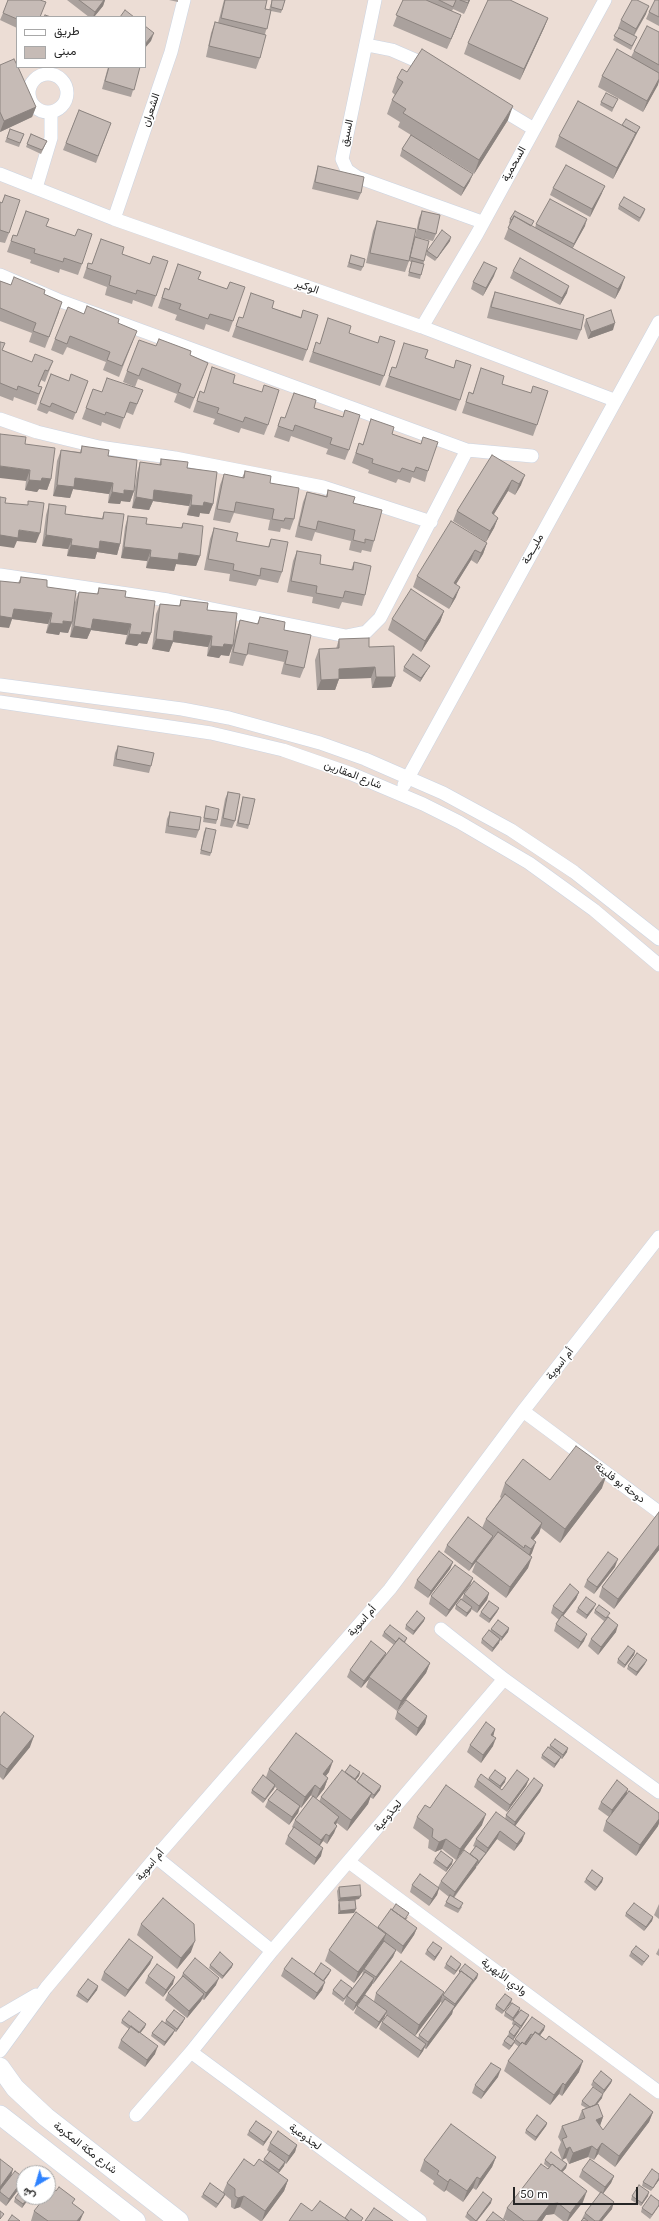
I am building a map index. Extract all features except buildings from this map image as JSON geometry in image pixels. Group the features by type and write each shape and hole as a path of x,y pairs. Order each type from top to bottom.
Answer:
{"main road":[{"name":"شارع مكة المكرمة","path":"0,2067 15,2088 46,2117 179,2221"},
{"path":"0,2115 136,2221"}],"street":[{"name":"الشعران","path":"114,219 171,52 184,0"},
{"name":"السيق","path":"375,0 367,45 342,159 347,170 357,177 482,222"},
{"name":"السحمية","path":"422,328 605,0"},
{"path":"367,45 392,50 421,61 441,72"},
{"path":"480,96 534,129"},
{"path":"36,188 51,138 52,112"},
{"name":"الوكير","path":"0,174 114,219 422,328 614,400"},
{"path":"0,275 58,300 467,450 532,456"},
{"name":"مليــحة","path":"399,793 614,400 659,322"},
{"path":"0,419 37,432 99,447 183,459 323,487 431,522"},
{"path":"0,575 168,600 346,636 366,632 380,618 467,450"},
{"name":"شارع المقارين","path":"0,685 182,709 229,718 320,743 408,778 477,811 543,850 605,894 659,939"},
{"name":"شارع المقارين","path":"0,702 175,726 247,741 317,761 399,793 459,822 529,863 594,910 659,965"},
{"name":"أم اسوية","path":"0,2051 46,1988 156,1857 390,1589 523,1411 659,1237"},
{"name":"دوحة بو فليتة","path":"523,1411 659,1512"},
{"path":"441,1629 504,1679 659,1792"},
{"name":"لجذوعية","path":"136,2115 191,2052 272,1951 504,1679"},
{"path":"156,1857 272,1951"},
{"name":"وادي الأبهرية","path":"349,1862 659,2092"},
{"name":"أم اسوية","path":"0,2016 18,2007 46,1988"},
{"name":"لجذوعية","path":"191,2052 420,2221"}]}
